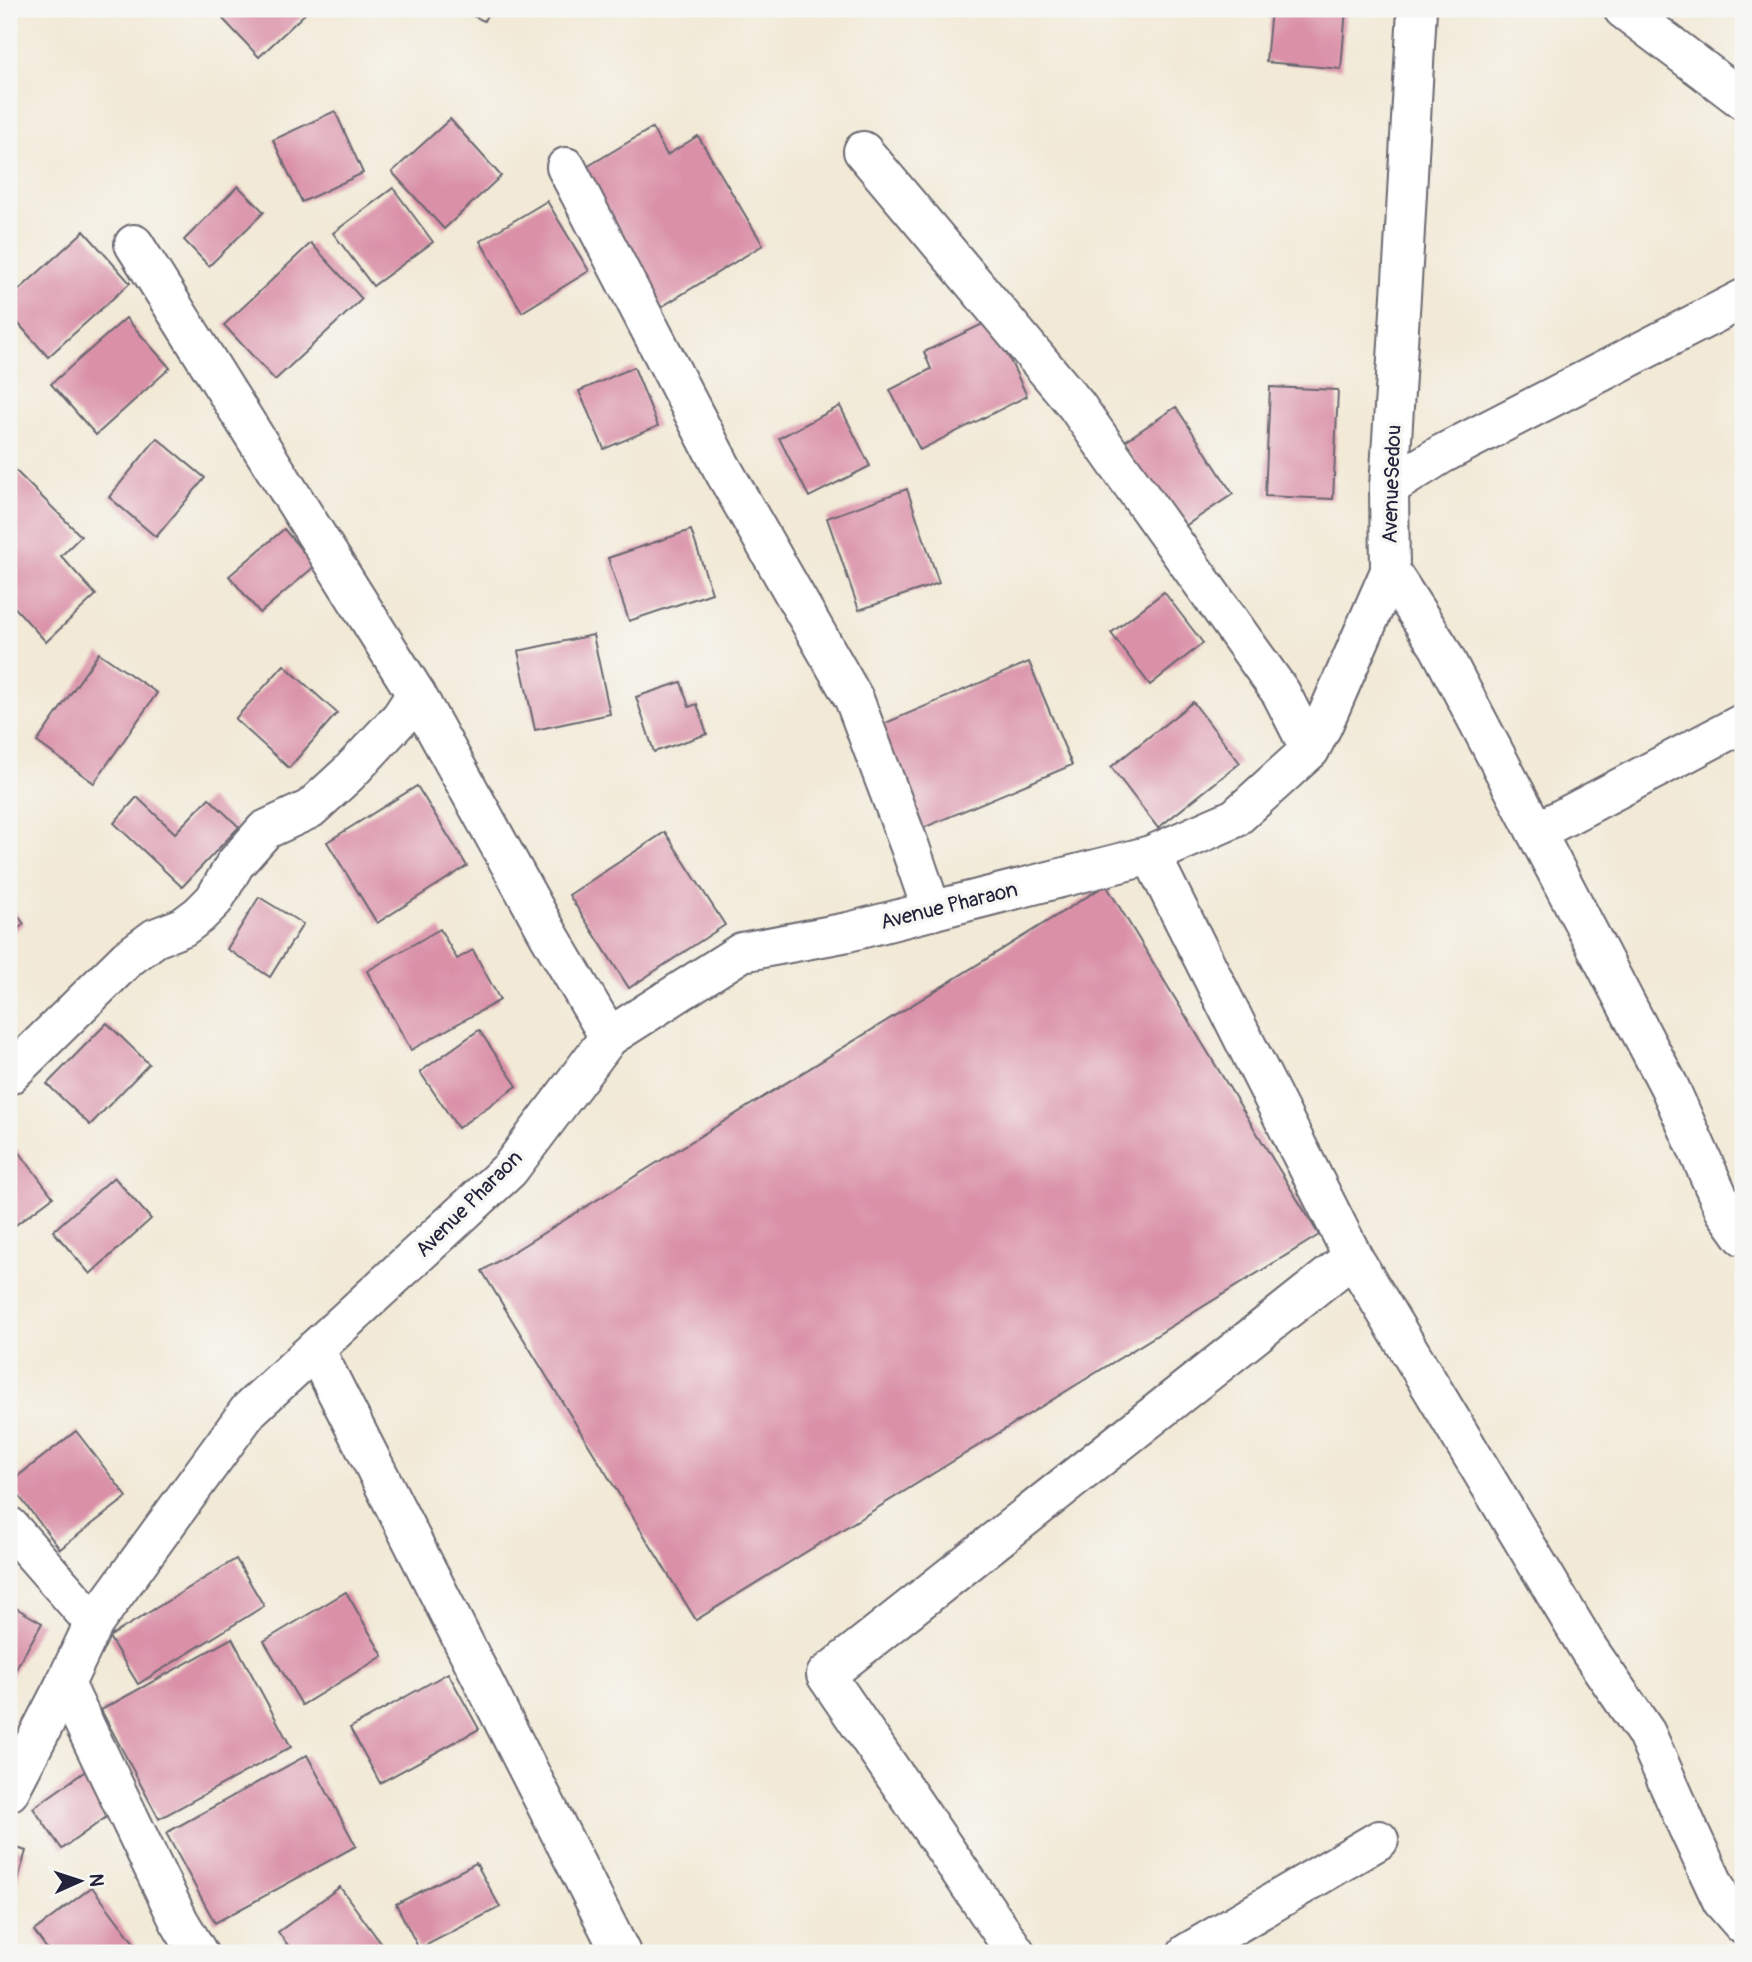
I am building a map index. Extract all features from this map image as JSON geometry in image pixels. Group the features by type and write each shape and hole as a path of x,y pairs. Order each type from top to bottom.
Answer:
{"street":[{"name":"AvenueSedou","path":"1151,855 1236,818 1310,750 1390,571 1389,487 1417,9"},
{"path":"1623,9 1743,100"},
{"path":"863,151 1076,405 1281,693 1310,750"},
{"path":"566,167 722,468 854,699 906,834 932,911"},
{"path":"134,244 416,694 549,935 609,1037"},
{"path":"1389,487 1442,454 1743,299"},
{"path":"1390,571 1439,647 1669,1086 1725,1211 1743,1236"},
{"path":"9,1075 128,958 155,938 183,927 200,915 215,900 235,864 265,830 300,815 329,792 401,717 416,694"},
{"path":"1536,832 1743,723"},
{"path":"1151,855 1353,1257 1589,1650 1646,1733 1721,1901 1743,1925"},
{"name":"Avenue Pharaon","path":"9,1792 94,1623 249,1410 509,1170 609,1037 742,952 848,932 1151,855"},
{"path":"1001,1948 826,1675 1353,1257"},
{"path":"315,1349 621,1953"},
{"path":"9,1525 94,1623"},
{"path":"65,1684 179,1921 198,1953"},
{"path":"1187,1953 1379,1840"}],"building":[{"path":"234,9 310,9 259,57 223,19"},
{"path":"458,9 490,9 484,21"},
{"path":"1271,9 1346,9 1341,69 1266,62"},
{"path":"335,111 363,173 302,202 273,140"},
{"path":"450,119 501,176 444,229 392,172"},
{"path":"652,128 667,155 698,136 763,245 661,307 580,171"},
{"path":"238,186 264,212 209,266 184,240"},
{"path":"393,188 433,242 373,286 333,233"},
{"path":"547,201 589,271 522,312 480,241"},
{"path":"84,231 130,283 48,357 9,313 9,299"},
{"path":"311,243 362,299 275,380 224,325"},
{"path":"126,318 170,368 96,435 51,384"},
{"path":"991,320 1027,396 920,450 890,390 931,369 924,352"},
{"path":"634,367 658,426 604,449 579,391"},
{"path":"1270,387 1338,390 1333,499 1265,496"},
{"path":"840,406 870,466 809,497 779,438"},
{"path":"1176,407 1233,494 1179,530 1122,443"},
{"path":"157,438 205,478 156,537 109,497"},
{"path":"9,464 81,536 61,556 96,595 46,642 9,601"},
{"path":"907,489 939,583 859,610 827,518"},
{"path":"284,529 315,566 260,613 229,576"},
{"path":"691,530 712,593 629,621 608,558"},
{"path":"1164,592 1203,643 1150,685 1111,633"},
{"path":"593,635 610,714 535,730 518,651"},
{"path":"99,653 157,693 94,783 37,742"},
{"path":"1029,662 1072,765 916,831 874,728"},
{"path":"284,665 337,713 289,768 235,719"},
{"path":"681,682 689,707 697,704 707,734 654,752 636,697"},
{"path":"1193,702 1240,763 1158,828 1111,767"},
{"path":"417,786 467,866 377,923 327,842"},
{"path":"137,797 175,833 209,798 239,827 182,887 114,823"},
{"path":"665,832 725,925 629,988 569,895"},
{"path":"1106,885 1319,1235 696,1620 482,1271"},
{"path":"259,897 303,924 270,977 227,949"},
{"path":"9,903 24,924 9,935"},
{"path":"440,929 457,959 473,950 500,1000 411,1050 367,971"},
{"path":"107,1023 149,1064 90,1125 47,1084"},
{"path":"479,1030 517,1086 458,1128 420,1072"},
{"path":"11,1141 53,1197 9,1230 9,1143"},
{"path":"114,1177 151,1219 90,1274 53,1231"},
{"path":"76,1431 127,1497 60,1549 9,1483"},
{"path":"236,1559 264,1606 138,1684 109,1637"},
{"path":"346,1592 383,1656 302,1705 264,1641"},
{"path":"9,1604 42,1623 9,1681"},
{"path":"232,1638 291,1747 159,1819 101,1710"},
{"path":"448,1673 479,1729 380,1783 350,1728"},
{"path":"307,1755 356,1846 215,1923 166,1833"},
{"path":"87,1770 116,1810 62,1849 33,1808"},
{"path":"14,1847 26,1851 10,1907 9,1865"},
{"path":"476,1863 500,1907 419,1949 396,1904"},
{"path":"92,1887 140,1951 50,1953 34,1931"},
{"path":"340,1887 388,1953 294,1953 278,1932"}]}
